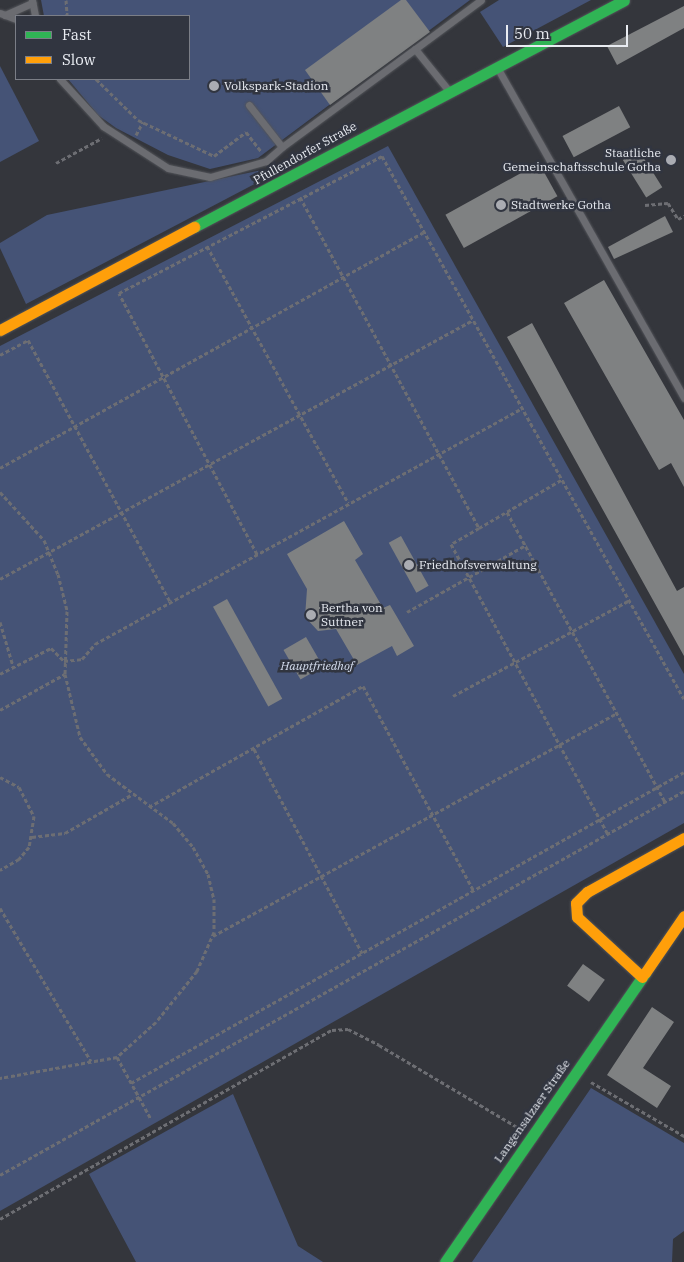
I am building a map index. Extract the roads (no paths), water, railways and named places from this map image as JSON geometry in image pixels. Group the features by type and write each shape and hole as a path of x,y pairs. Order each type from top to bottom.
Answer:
{"street":[{"name":"Pfullendorfer Straße","path":"0,330 624,0"},
{"path":"642,977 577,917 576,903 587,892 684,838"},
{"name":"Langensalzaer Straße","path":"445,1262 684,916"}],"lane":[{"path":"61,80 85,111 112,133 168,168 187,174 210,177 268,159 481,0"},
{"path":"2,14 32,1 34,15"},
{"path":"2,14 15,19"},
{"path":"415,49 449,92"},
{"path":"497,67 684,398"},
{"path":"250,105 282,147"}],"place":[{"name":"Volkspark-Stadion","path":"214,86"},
{"name":"Staatliche Gemeinschaftsschule Gotha","path":"671,160"},
{"name":"Stadtwerke Gotha","path":"501,205"},
{"name":"Friedhofsverwaltung","path":"409,565"},
{"name":"Bertha von Suttner","path":"311,615"}],"park label":[{"name":"Hauptfriedhof","path":"317,666"}]}
